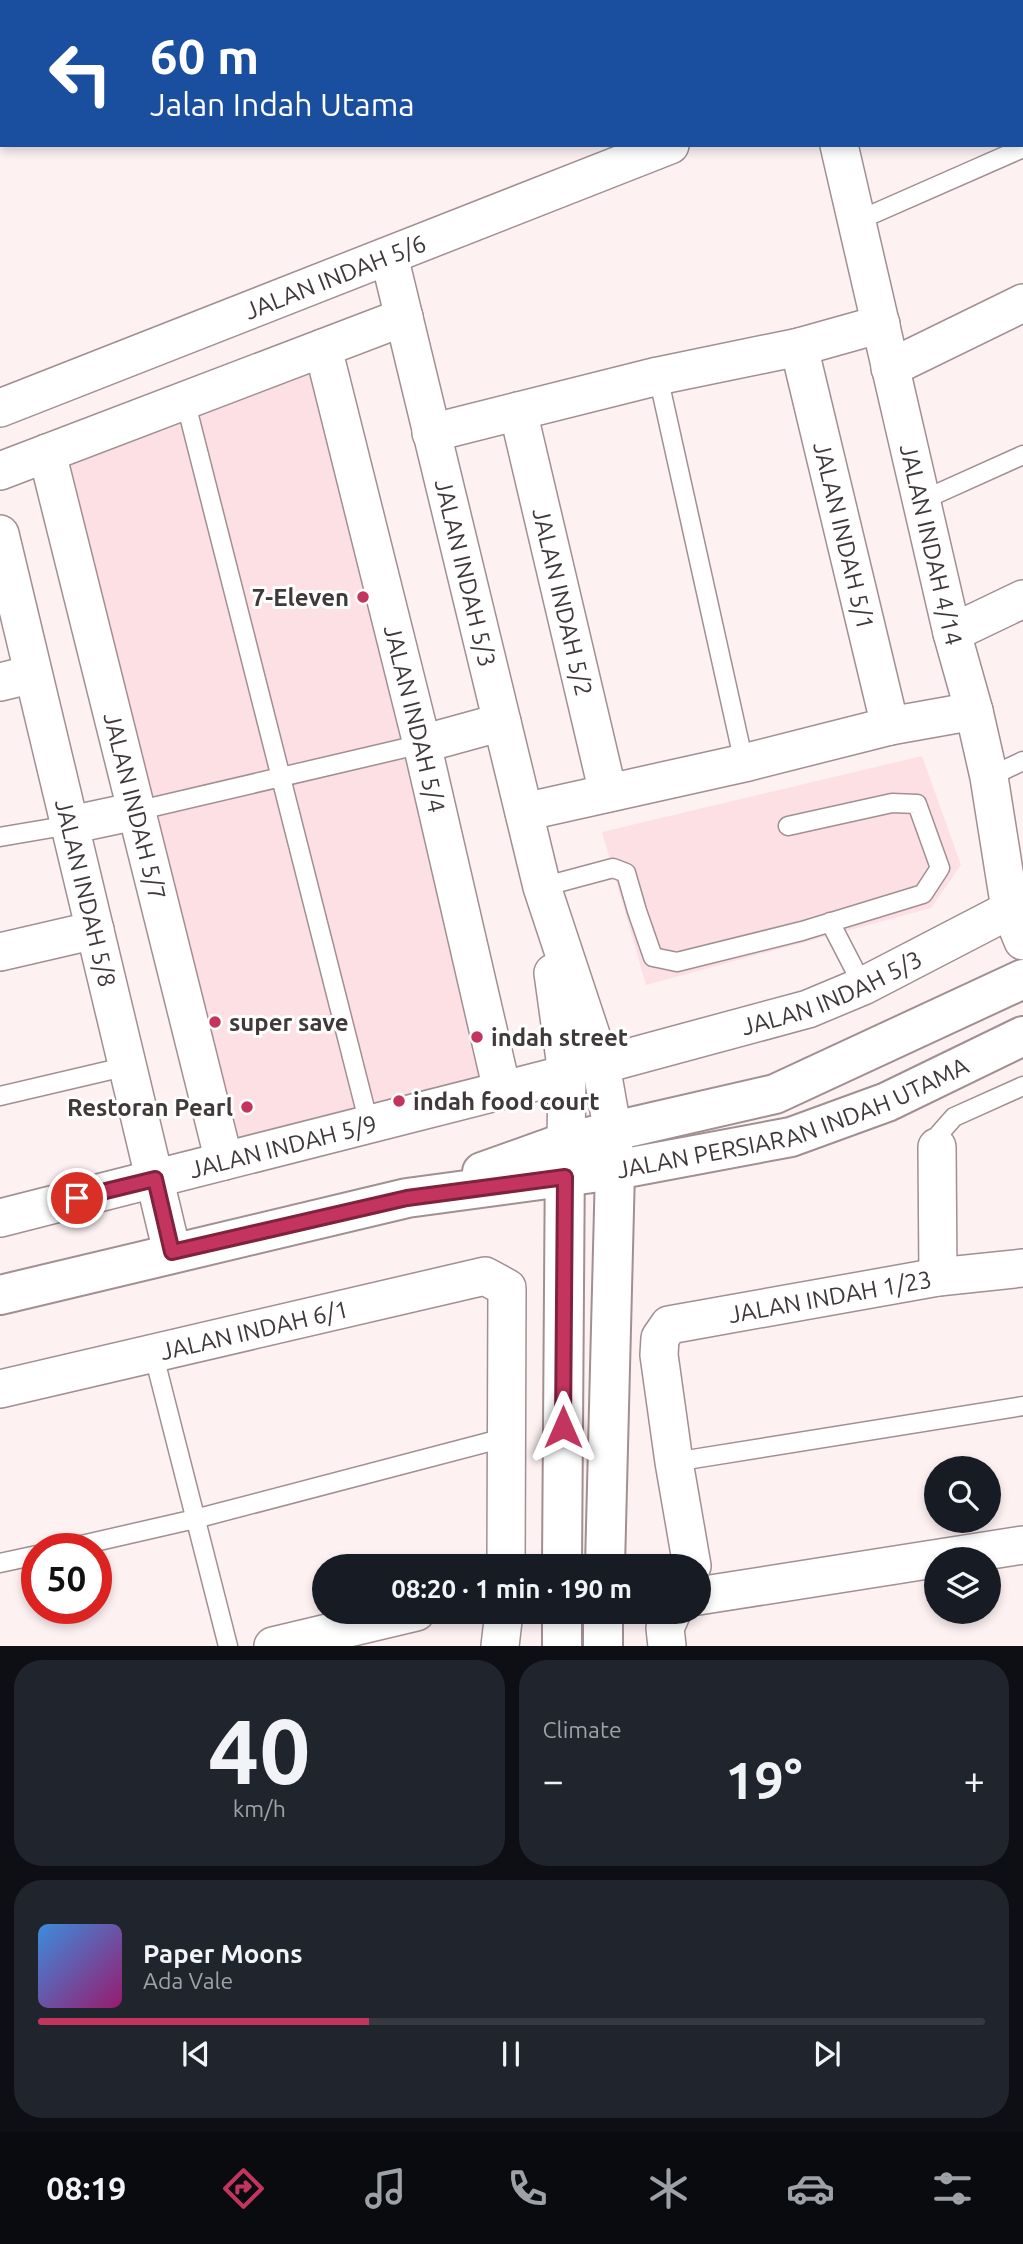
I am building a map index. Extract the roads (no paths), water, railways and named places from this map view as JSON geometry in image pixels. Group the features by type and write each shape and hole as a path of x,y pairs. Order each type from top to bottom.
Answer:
{"main road":[{"name":"JALAN PERSIARAN INDAH UTAMA","path":"565,1160 613,1133 775,1094 1023,979"},
{"name":"JALAN PERSIARAN INDAH UTAMA","path":"604,1554 615,1170 791,1137 887,1102 1023,1036"},
{"path":"0,1295 565,1160 615,1170 613,1133"},
{"path":"562,1554 565,1160"},
{"path":"562,1624 562,1646"},
{"path":"603,1624 603,1646"}],"street":[{"name":"JALAN INDAH 5/6","path":"0,408 665,147"},
{"name":"JALAN INDAH 4/14","path":"839,147 952,633 974,711 1019,918"},
{"name":"JALAN INDAH 5/3","path":"389,256 542,887 601,1065 613,1133"},
{"path":"890,368 1023,303"},
{"path":"0,471 404,317"},
{"path":"431,433 658,376 799,347 881,324"},
{"name":"JALAN INDAH 5/1","path":"799,347 890,726"},
{"name":"JALAN INDAH 5/4","path":"323,348 422,744 502,1090"},
{"name":"JALAN INDAH 5/2","path":"518,411 608,793"},
{"name":"JALAN INDAH 5/7","path":"47,453 224,1161"},
{"name":"JALAN INDAH 5/8","path":"3,555 17,678 70,825 172,1252"},
{"path":"952,633 1023,599"},
{"path":"524,812 890,726 974,711"},
{"path":"422,744 502,722"},
{"path":"70,825 136,811"},
{"name":"JALAN INDAH 5/3","path":"542,887 567,1074 565,1160"},
{"name":"JALAN INDAH 5/3","path":"601,1065 808,1009 1019,918"},
{"path":"0,952 95,930"},
{"name":"JALAN INDAH 5/9","path":"0,1217 567,1074"},
{"path":"937,1147 938,1277"},
{"name":"JALAN INDAH 1/23","path":"674,1462 659,1355 660,1338 669,1325 938,1277 1023,1268"},
{"name":"JALAN INDAH 6/1","path":"0,1389 485,1276 507,1288 508,1437"},
{"path":"506,1554 508,1437"},
{"path":"674,1462 690,1554"},
{"path":"711,1594 1023,1545"},
{"path":"273,1646 366,1624"},
{"path":"500,1646 503,1624"},
{"path":"667,1624 667,1646"}],"lane":[{"path":"857,221 1023,148"},
{"path":"658,376 744,762"},
{"path":"185,400 369,1124"},
{"path":"923,500 1023,455"},
{"path":"136,811 422,744"},
{"path":"989,777 1023,761"},
{"path":"542,887 613,867 626,873 653,957 677,962 830,922 923,894 940,868 917,804 892,803 788,827"},
{"path":"0,837 70,825"},
{"path":"830,922 863,986"},
{"path":"0,1096 128,1066"},
{"path":"937,1147 939,1134 954,1116 1023,1086"},
{"path":"153,1352 228,1646"},
{"path":"674,1462 1023,1406"},
{"path":"112,1538 508,1437"},
{"path":"0,1563 21,1558"}],"place":[{"name":"7-Eleven","path":"363,597"},
{"name":"super save","path":"215,1022"},
{"name":"indah street","path":"477,1037"},
{"name":"indah food court","path":"399,1101"},
{"name":"Restoran Pearl","path":"247,1107"}]}
